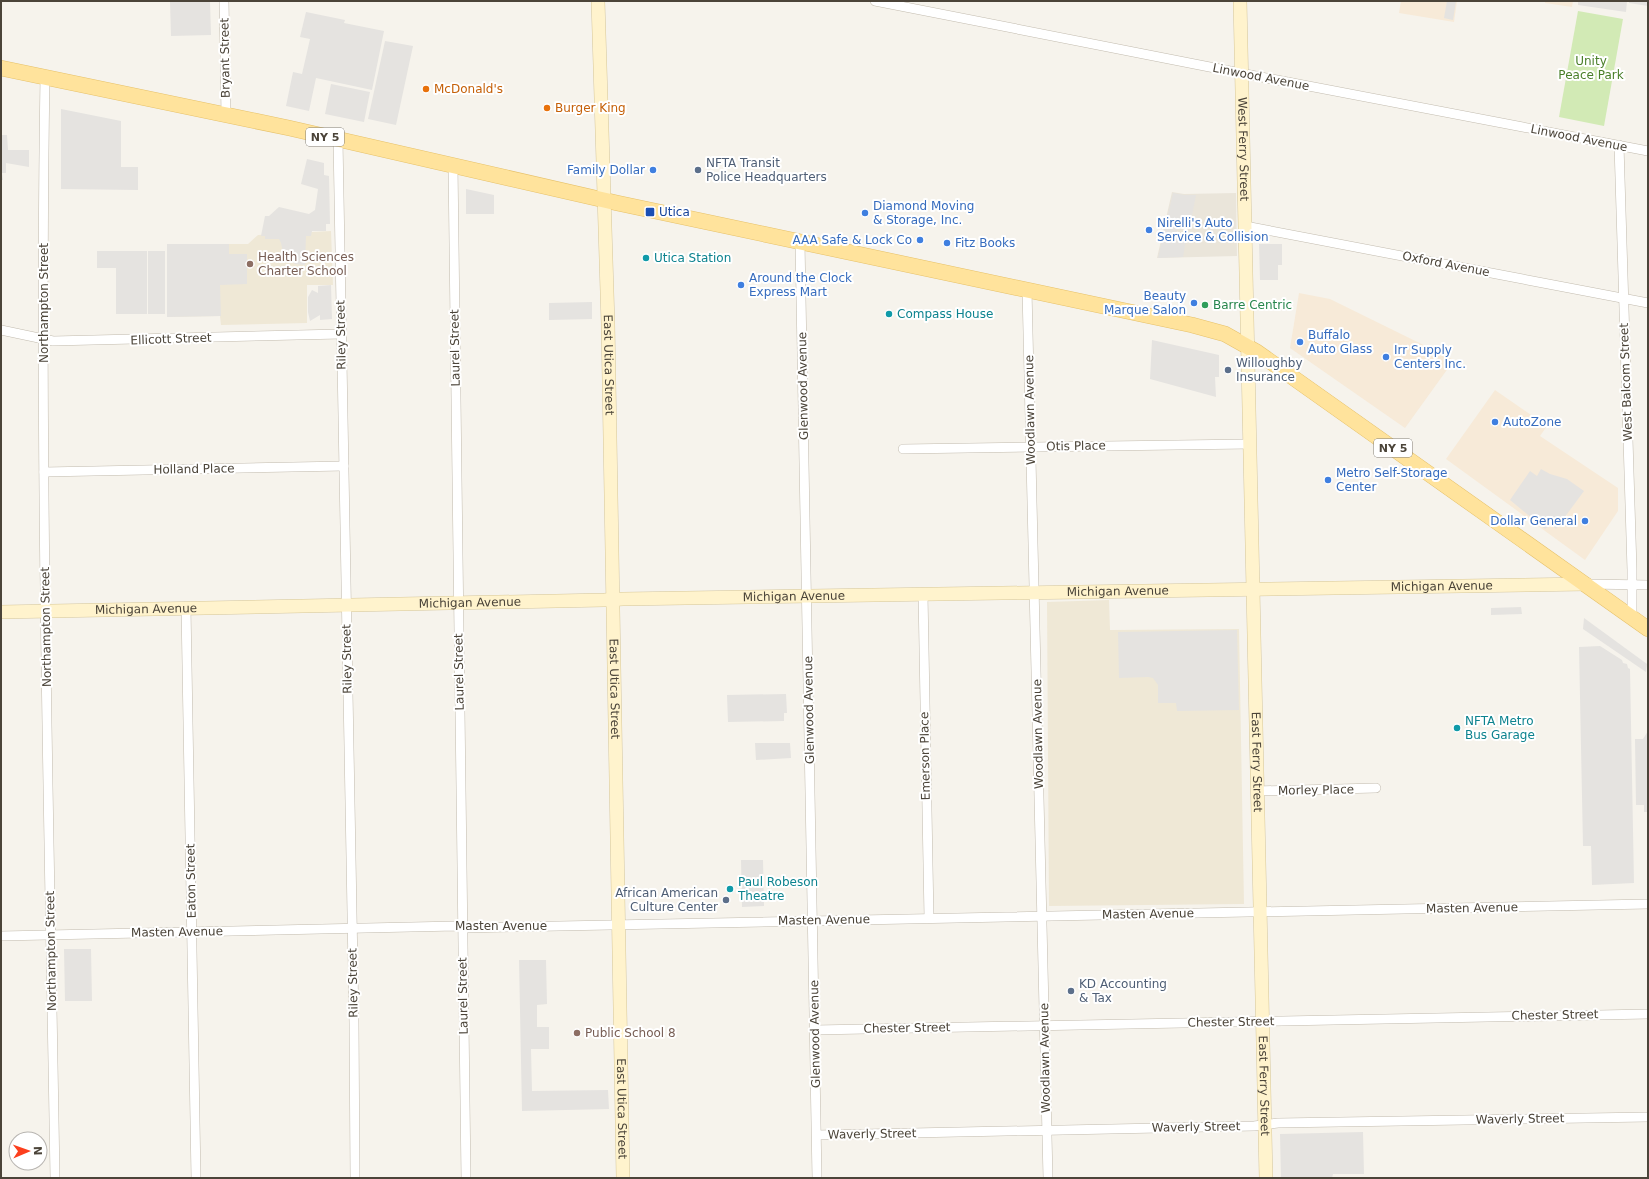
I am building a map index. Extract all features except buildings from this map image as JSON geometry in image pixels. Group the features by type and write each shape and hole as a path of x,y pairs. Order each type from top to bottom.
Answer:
{"main road":[{"name":"NY 5","path":"1,68 226,115 604,200 1027,290 1225,334 1247,345 1648,629"}],"street":[{"name":"Bryant Street","path":"224,1 226,115"},
{"name":"East Utica Street","path":"598,1 613,599 623,1178"},
{"name":"Linwood Avenue","path":"875,1 1242,74 1648,151"},
{"name":"West Ferry Street","path":"1240,1 1247,345"},
{"name":"Northampton Street","path":"45,77 45,611 55,1178"},
{"name":"Riley Street","path":"338,140 355,1178"},
{"name":"West Balcom Street","path":"1619,145 1632,618"},
{"name":"Laurel Street","path":"453,165 466,1178"},
{"name":"Oxford Avenue","path":"1245,226 1648,303"},
{"name":"Glenwood Avenue","path":"800,242 817,1178"},
{"name":"Woodlawn Avenue","path":"1027,290 1048,1178"},
{"name":"Ellicott Street","path":"1,330 61,341 341,334"},
{"name":"East Ferry Street","path":"1247,345 1266,1178"},
{"name":"Otis Place","path":"903,449 1249,444"},
{"name":"Holland Place","path":"44,472 344,466"},
{"name":"Michigan Avenue","path":"1,612 613,599 1586,584"},
{"path":"1586,584 1648,584"},
{"name":"Emerson Place","path":"923,594 929,918"},
{"name":"Eaton Street","path":"186,608 196,1178"},
{"name":"Morley Place","path":"1257,791 1376,788"},
{"name":"Masten Avenue","path":"1,936 1648,904"},
{"name":"Chester Street","path":"815,1030 1648,1014"},
{"name":"Waverly Street","path":"817,1135 1265,1125 1278,1123 1648,1117"}],"shaded area":[{"path":"170,1 210,1 211,35 171,36"},
{"path":"1401,1 1457,1 1454,22 1399,13"},
{"path":"1447,1 1456,1 1453,20 1444,18"},
{"path":"1545,1 1573,1 1572,7 1545,3"},
{"path":"1578,1 1627,1 1626,12 1578,5"},
{"path":"1629,1 1648,1 1648,6 1629,3"},
{"path":"306,12 345,20 344,23 384,31 372,90 316,78 309,111 286,106 293,72 302,74 310,39 300,37"},
{"path":"385,41 413,46 396,125 368,119"},
{"path":"331,84 370,92 364,122 325,114"},
{"path":"61,109 121,121 121,167 138,167 138,190 61,189"},
{"path":"1,135 7,135 8,150 29,150 29,167 6,163 6,173 2,173 3,180 1,180"},
{"path":"307,159 324,163 324,175 329,176 330,224 326,224 326,231 312,231 311,236 306,236 305,265 295,264 284,257 279,239 265,239 265,236 261,236 265,216 269,216 279,207 309,214 315,210 318,189 301,184"},
{"path":"466,189 494,195 494,214 466,214"},
{"path":"1172,192 1184,194 1236,193 1237,256 1157,258"},
{"path":"1173,193 1196,195 1190,226 1178,224 1176,237 1186,239 1183,257 1158,258"},
{"name":"Health Sciences Charter School","path":"331,231 333,285 307,285 307,323 221,325 220,316 167,317 167,244 248,244 258,235"},
{"path":"167,244 229,244 229,254 247,254 247,284 220,285 221,316 167,317"},
{"path":"1259,244 1282,244 1282,265 1278,265 1278,280 1260,280"},
{"path":"97,251 147,251 147,314 116,314 116,268 97,268"},
{"path":"148,251 165,251 165,314 148,314"},
{"path":"331,285 332,319 320,320 320,315 310,321 308,312 308,297 312,290 318,293 318,286"},
{"path":"1299,293 1330,299 1454,360 1405,428 1290,348"},
{"path":"592,302 592,319 549,320 549,303"},
{"path":"1152,340 1219,355 1219,377 1215,377 1216,397 1150,379"},
{"path":"1495,390 1547,426 1540,436 1618,488 1618,511 1585,560 1446,459"},
{"path":"1541,469 1550,474 1567,479 1584,491 1556,529 1551,525 1545,529 1510,500 1530,471 1537,476"},
{"path":"1109,600 1110,630 1239,629 1244,904 1049,906 1047,602"},
{"path":"1521,607 1522,614 1491,615 1491,608"},
{"path":"1584,618 1647,664 1646,672 1583,629"},
{"path":"1237,630 1239,710 1177,711 1176,703 1158,703 1158,685 1153,678 1119,678 1118,632"},
{"path":"1600,646 1622,660 1623,663 1627,664 1628,668 1630,669 1634,883 1592,885 1591,846 1583,846 1579,647"},
{"path":"786,694 787,713 784,713 784,721 728,722 727,695"},
{"path":"1648,731 1648,812 1644,812 1644,805 1636,805 1635,739 1643,739"},
{"path":"755,743 790,743 791,758 756,760"},
{"path":"741,860 763,860 764,906 742,907"},
{"path":"64,949 91,949 92,1001 65,1001"},
{"path":"519,960 546,960 547,1004 537,1005 537,1027 549,1027 549,1049 531,1049 532,1091 608,1090 609,1109 522,1111"},
{"path":"1363,1132 1364,1174 1333,1174 1332,1178 1281,1178 1280,1134"}],"green space":[{"name":"Unity Peace Park","path":"1578,11 1623,19 1604,126 1559,117"}],"place":[{"name":"McDonald's","path":"426,89"},
{"name":"Burger King","path":"547,108"},
{"name":"Family Dollar","path":"653,170"},
{"name":"NFTA Transit Police Headquarters","path":"698,170"},
{"name":"Utica","path":"650,212"},
{"name":"Diamond Moving & Storage, Inc.","path":"865,213"},
{"name":"Nirelli's Auto Service & Collision","path":"1149,230"},
{"name":"AAA Safe & Lock Co","path":"920,240"},
{"name":"Fitz Books","path":"947,243"},
{"name":"Utica Station","path":"646,258"},
{"name":"Health Sciences Charter School","path":"250,264"},
{"name":"Around the Clock Express Mart","path":"741,285"},
{"name":"Beauty Marque Salon","path":"1194,303"},
{"name":"Barre Centric","path":"1205,305"},
{"name":"Compass House","path":"889,314"},
{"name":"Buffalo Auto Glass","path":"1300,342"},
{"name":"Irr Supply Centers Inc.","path":"1386,357"},
{"name":"Willoughby Insurance","path":"1228,370"},
{"name":"AutoZone","path":"1495,422"},
{"name":"Metro Self-Storage Center","path":"1328,480"},
{"name":"Dollar General","path":"1585,521"},
{"name":"NFTA Metro Bus Garage","path":"1457,728"},
{"name":"Paul Robeson Theatre","path":"730,889"},
{"name":"African American Culture Center","path":"726,900"},
{"name":"KD Accounting & Tax","path":"1071,991"},
{"name":"Public School 8","path":"577,1033"}]}
